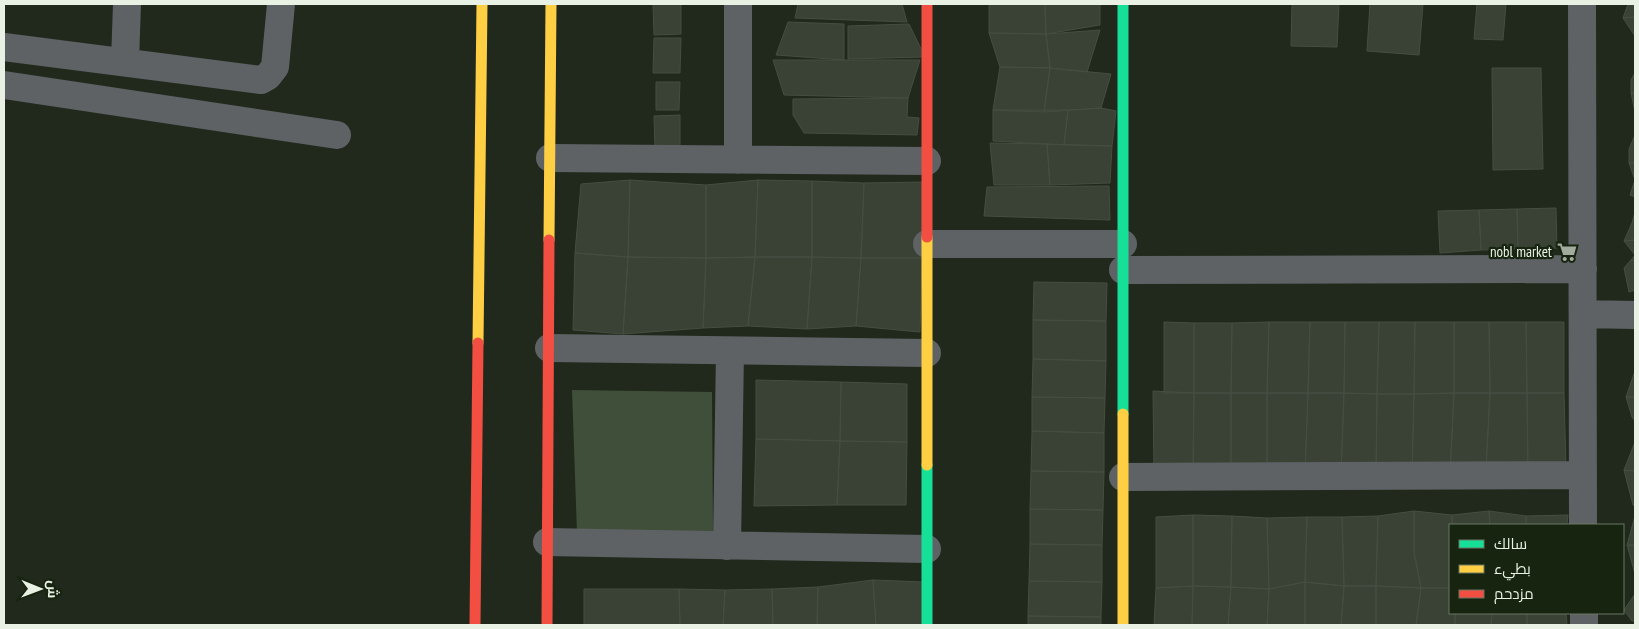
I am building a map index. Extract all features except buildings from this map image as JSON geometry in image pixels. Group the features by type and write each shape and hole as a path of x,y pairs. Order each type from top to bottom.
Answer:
{"street":[{"path":"125,62 127,4"},
{"path":"4,47 261,80 268,76 275,67 281,4"},
{"path":"475,625 482,4"},
{"path":"547,625 551,4"},
{"path":"738,4 738,160"},
{"path":"927,4 927,625"},
{"path":"1123,4 1123,625"},
{"path":"1582,4 1583,524"},
{"path":"4,85 337,135"},
{"path":"550,158 927,161"},
{"path":"927,244 1123,257 1583,269"},
{"path":"1583,314 1635,315"},
{"path":"548,348 927,353"},
{"path":"727,546 730,351"},
{"path":"1123,477 1583,475"},
{"path":"547,542 927,549"}],"green space":[{"path":"572,390 712,392 713,533 577,533"}],"traffic: fast":[{"path":"1123,4 1123,414"},
{"path":"927,465 927,625"}],"traffic: slow":[{"path":"478,343 482,4"},
{"path":"549,240 551,4"},
{"path":"927,237 927,465"},
{"path":"1123,414 1123,625"}],"traffic: jam":[{"path":"927,4 927,237"},
{"path":"547,625 549,240"},
{"path":"475,625 478,343"}],"place":[{"name":"nobl market","path":"1567,252"}]}
